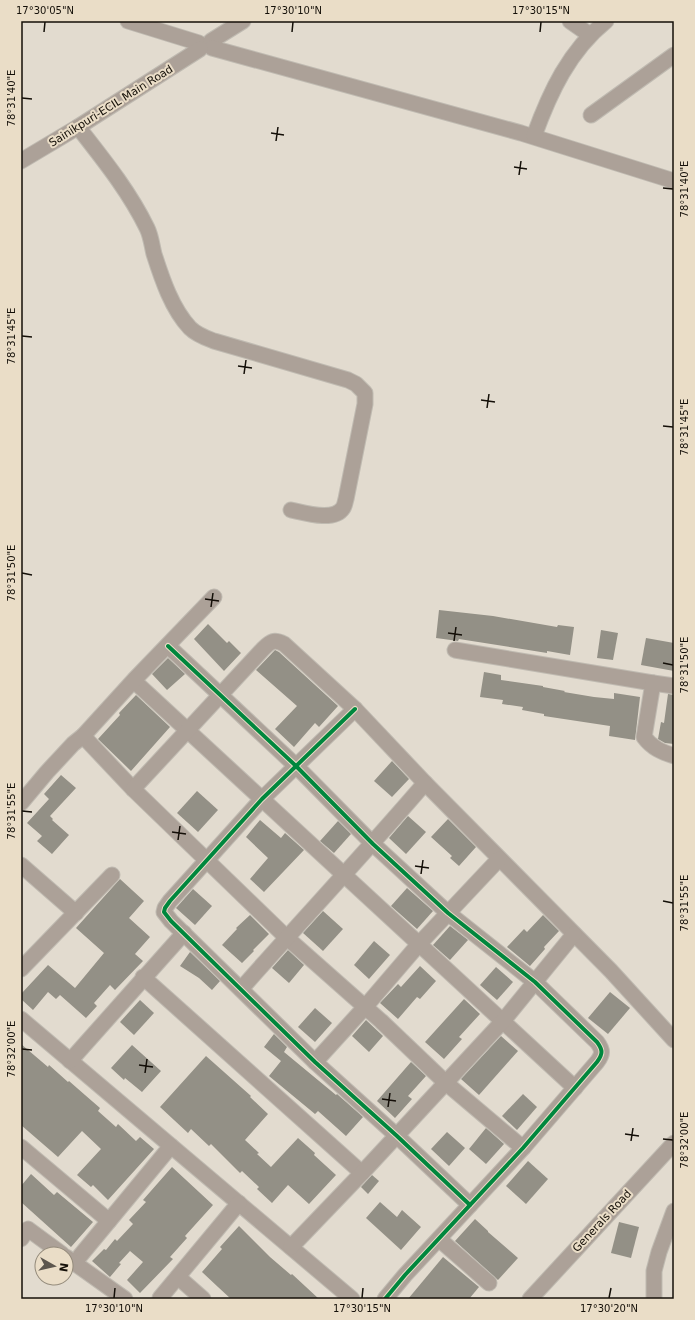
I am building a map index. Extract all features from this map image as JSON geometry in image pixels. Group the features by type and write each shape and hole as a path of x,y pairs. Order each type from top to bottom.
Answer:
{"street":[{"path":"128,21 206,45 534,136 674,181"},
{"name":"Sainikpuri-ECIL Main Road","path":"21,161 78,127 243,21"},
{"path":"570,21 590,35"},
{"path":"534,136 557,81 572,57 590,35 606,21"},
{"path":"590,115 673,57"},
{"path":"78,127 115,175 147,229 154,254 167,287 178,312 191,329 201,336 214,341 348,380 356,384 365,394 365,404 346,499 342,509 332,515 326,516 291,510"},
{"path":"21,803 73,744 84,736 214,597"},
{"path":"133,789 263,649 272,641 276,640 284,644 355,709 499,859 611,971 674,1040"},
{"path":"168,646 296,766 373,844 448,913 535,982 597,1042 602,1049 602,1055 597,1062 523,1148 405,1275 385,1299"},
{"path":"455,650 674,686"},
{"path":"134,681 575,1088"},
{"path":"653,683 644,738 649,744 662,752 674,756"},
{"path":"355,709 262,799 165,908 164,912 166,916 315,1062 397,1136 470,1205"},
{"path":"84,736 133,789 286,937 365,1007 446,1083 523,1148"},
{"path":"242,989 286,937 373,844 425,783"},
{"path":"315,1062 419,944 499,859"},
{"path":"21,865 76,912"},
{"path":"21,969 112,875"},
{"path":"70,1061 143,977 184,933"},
{"path":"291,1247 446,1083 502,1021 574,934"},
{"path":"143,977 362,1173"},
{"path":"21,1019 352,1299"},
{"name":"Generals Road","path":"530,1299 674,1143"},
{"path":"74,1256 109,1221 171,1146"},
{"path":"23,1154 109,1221"},
{"path":"160,1298 239,1203"},
{"path":"654,1299 654,1271 659,1252 674,1211"},
{"path":"23,1231 48,1246"},
{"path":"439,1239 489,1282"},
{"path":"74,1258 125,1299"},
{"path":"178,1277 203,1299"}],"building":[{"path":"439,610 493,616 557,627 558,625 574,627 570,655 547,651 547,653 459,639 458,641 436,638"},
{"path":"208,624 227,643 229,641 241,653 224,671 194,639"},
{"path":"601,630 618,633 613,660 597,658"},
{"path":"646,638 674,643 674,671 641,665"},
{"path":"275,650 338,706 319,727 315,723 294,747 275,729 297,706 256,670"},
{"path":"168,658 185,674 167,690 152,674"},
{"path":"484,672 501,675 501,680 543,686 565,691 564,692 594,697 614,699 614,693 640,697 635,740 609,736 610,726 544,716 544,714 522,710 523,707 502,704 503,700 480,697"},
{"path":"668,694 674,695 674,744 665,743 658,739 661,722 664,723"},
{"path":"136,695 170,727 131,771 98,739"},
{"path":"392,761 409,779 392,797 374,781"},
{"path":"61,775 76,788 50,816 53,819 52,820 69,835 52,854 37,841 42,836 27,823 49,799 44,794"},
{"path":"197,791 218,810 198,832 177,813"},
{"path":"408,816 426,832 406,854 389,838"},
{"path":"448,819 476,847 459,866 450,858 452,856 431,837"},
{"path":"260,820 281,838 285,833 304,850 264,892 250,879 268,858 246,837"},
{"path":"338,821 351,834 334,853 320,841"},
{"path":"120,879 144,901 129,918 150,937 135,954 143,961 115,990 110,985 94,1003 97,1006 86,1018 60,995 56,999 48,992 33,1010 21,999 21,994 48,965 75,988 104,953 76,928"},
{"path":"407,888 433,911 417,929 391,906"},
{"path":"193,889 212,906 195,925 176,908"},
{"path":"323,911 343,929 323,951 303,933"},
{"path":"250,915 269,934 242,963 222,945 237,929 236,928"},
{"path":"543,915 559,931 544,947 545,949 530,966 507,947 524,929 527,932"},
{"path":"450,926 468,940 450,960 433,945"},
{"path":"374,941 390,955 369,979 354,965"},
{"path":"288,950 304,965 289,983 272,968"},
{"path":"190,952 220,981 212,990 199,978 180,966"},
{"path":"420,966 436,981 420,999 417,997 398,1019 380,1003 398,984 401,987"},
{"path":"496,967 513,982 497,1000 480,985"},
{"path":"610,992 630,1008 608,1034 588,1018"},
{"path":"464,999 480,1014 459,1037 462,1039 444,1059 425,1042"},
{"path":"140,1000 154,1013 134,1035 120,1022"},
{"path":"315,1008 332,1023 315,1042 298,1027"},
{"path":"366,1020 383,1036 369,1052 352,1036"},
{"path":"274,1034 287,1047 284,1052 336,1095 337,1094 363,1117 346,1136 318,1111 315,1114 269,1076 281,1061 264,1047"},
{"path":"501,1036 518,1051 479,1095 461,1079"},
{"path":"21,1044 48,1067 49,1065 68,1082 69,1081 100,1108 98,1111 116,1127 118,1124 136,1141 140,1137 154,1149 108,1200 93,1185 91,1187 77,1175 101,1149 82,1131 58,1157 21,1125"},
{"path":"132,1045 161,1071 142,1092 125,1078 124,1080 111,1068"},
{"path":"206,1056 251,1096 250,1097 268,1114 245,1140 271,1167 298,1138 336,1175 309,1204 288,1185 272,1203 257,1189 259,1187 242,1171 240,1173 211,1144 209,1146 191,1129 188,1133 160,1107"},
{"path":"411,1062 426,1076 408,1096 412,1099 395,1118 377,1101"},
{"path":"523,1094 537,1107 517,1130 502,1116"},
{"path":"486,1128 504,1144 486,1164 469,1149"},
{"path":"447,1132 465,1148 449,1166 431,1149"},
{"path":"528,1161 548,1179 526,1204 506,1186"},
{"path":"172,1167 213,1205 185,1236 187,1238 170,1257 173,1259 140,1293 127,1280 143,1262 130,1251 119,1263 121,1264 110,1277 92,1261 104,1249 106,1250 115,1239 117,1241 133,1224 129,1220 146,1202 143,1200"},
{"path":"31,1174 54,1195 57,1192 93,1222 72,1246 70,1246 21,1202 21,1186"},
{"path":"372,1175 379,1181 368,1194 361,1187"},
{"path":"380,1202 397,1217 402,1210 421,1227 401,1250 366,1218"},
{"path":"475,1219 518,1258 498,1280 455,1241"},
{"path":"619,1222 639,1227 631,1258 611,1253"},
{"path":"239,1226 270,1257 291,1275 292,1274 319,1299 231,1299 202,1272 222,1249 220,1247"},
{"path":"443,1257 479,1287 469,1299 408,1299"}],"cycle path":[{"path":"168,646 296,766 373,844 448,913 535,982 597,1042 601,1050 601,1054 597,1062 523,1148 405,1275 385,1299"},
{"path":"355,709 262,799 170,901 164,912 171,921 315,1062 397,1136 470,1205"}]}
